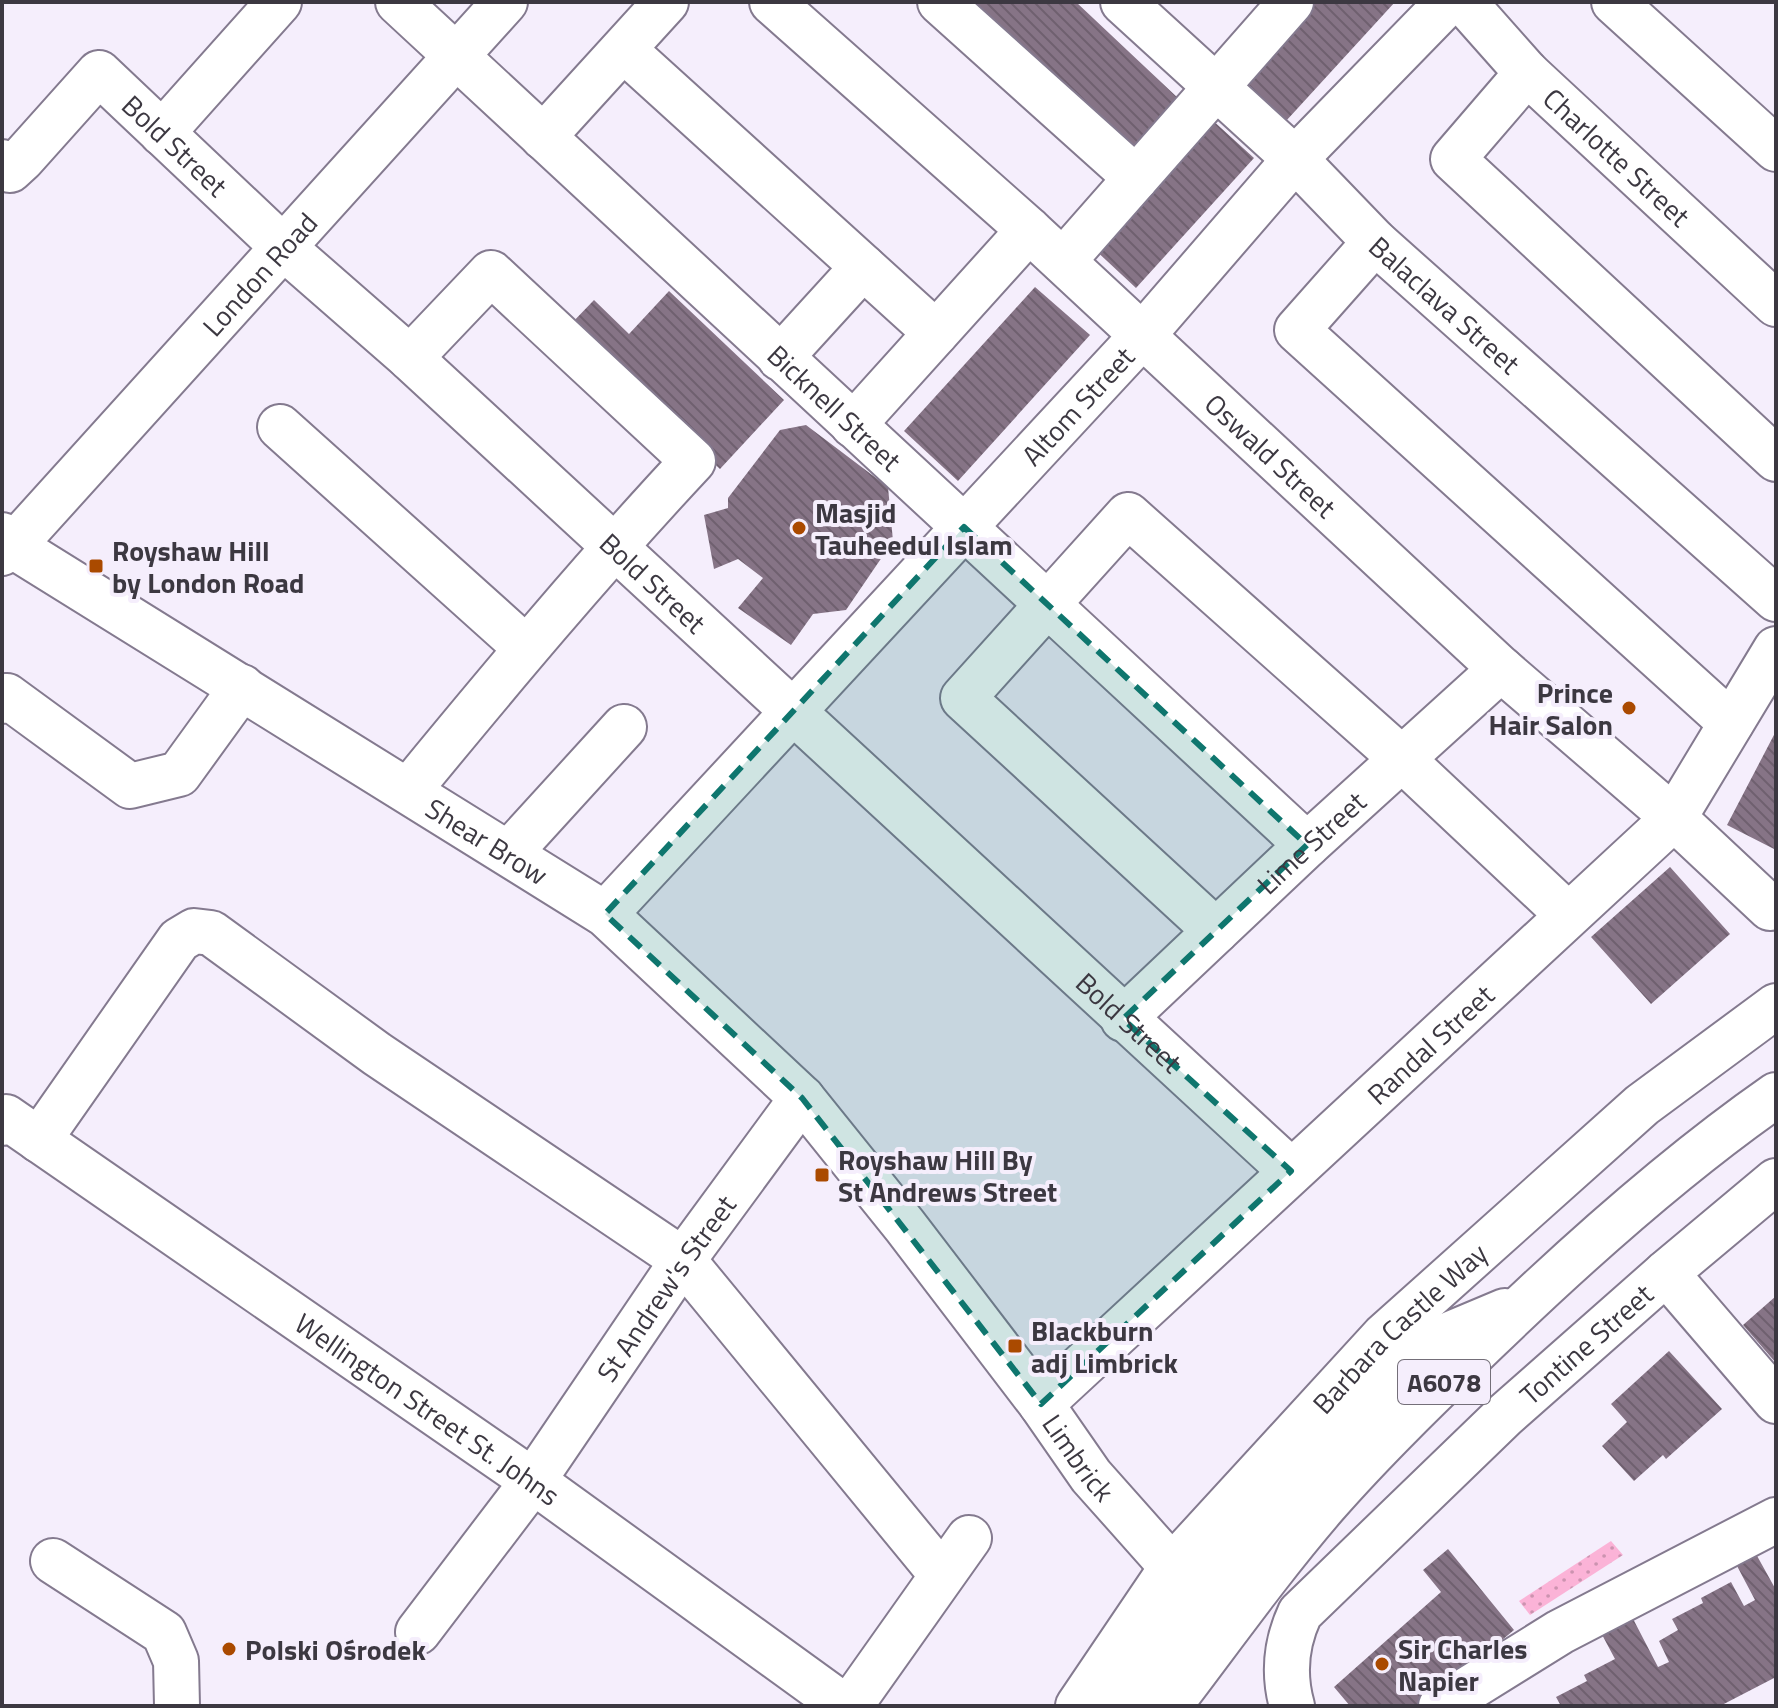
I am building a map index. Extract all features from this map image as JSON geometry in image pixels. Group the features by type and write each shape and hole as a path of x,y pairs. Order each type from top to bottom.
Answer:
{"main road":[{"path":"162,133 279,2"},
{"name":"Bicknell Street","path":"398,2 1307,845"},
{"name":"London Road","path":"6,545 284,248 505,2"},
{"path":"543,137 666,2"},
{"name":"Oswald Street","path":"772,2 1029,230 1501,669 1674,818 1770,908"},
{"path":"940,2 1136,178"},
{"name":"Balaclava Street","path":"1123,2 1295,159 1375,242 1776,599"},
{"name":"Altom Street","path":"605,914 1141,337 1295,159 1448,2"},
{"name":"Charlotte Street","path":"1464,2 1527,73 1776,304"},
{"path":"1614,2 1776,149"},
{"path":"1063,261 1284,5"},
{"path":"624,50 936,333"},
{"name":"Bold Street","path":"12,161 99,73 284,248 410,358 1291,1171"},
{"path":"1527,73 1453,159 1776,459"},
{"path":"853,425 1029,230"},
{"path":"1375,242 1297,330 1731,723"},
{"path":"780,358 863,267"},
{"path":"409,790 614,546 693,461 491,273 410,358"},
{"path":"280,427 526,648"},
{"path":"1216,931 963,698 1128,515 1402,759 1568,915"},
{"name":"Shear Brow","path":"6,545 510,852 605,914 802,1098 905,1226"},
{"name":"Randal Street","path":"1041,1404 1674,818 1776,649"},
{"name":"Lime Street","path":"1123,1019 1307,845 1501,669"},
{"path":"2,701 7,696 130,786 179,774 242,687"},
{"path":"510,852 624,727"},
{"path":"16,1126 179,940 194,931 211,933 377,1054 683,1260 942,1575"},
{"name":"Barbara Castle Way","path":"1078,1706 1172,1567 1384,1336 1642,1105 1776,1006"},
{"name":"A6078","path":"1169,1706 1245,1602 1326,1504 1415,1410 1526,1303 1633,1207 1776,1095"},
{"name":"St Andrew's Street","path":"418,1632 533,1481 683,1260 802,1098"},
{"name":"Wellington Street St. Johns","path":"16,1126 533,1481 844,1706"},
{"name":"Tontine Street","path":"1292,1706 1288,1691 1287,1648 1300,1613 1505,1415 1776,1181"},
{"name":"Limbrick","path":"905,1226 1041,1404 1091,1476 1172,1567"},
{"path":"1666,1273 1776,1401"},
{"name":"A6078","path":"1119,1706 1246,1540 1387,1381 1436,1340 1526,1303"},
{"path":"1441,1706 1560,1632 1776,1520"},
{"path":"850,1706 969,1538"},
{"path":"53,1561 164,1633 176,1661 177,1706"}],"highlighted area":[{"path":"964,527 1307,845 1123,1019 1291,1171 1041,1404 802,1098 605,914"}],"shaded area":[{"path":"1611,1541 1623,1555 1530,1615 1519,1601"}],"building":[{"path":"975,2 1076,2 1179,99 1132,149"},
{"path":"1315,2 1395,2 1286,121 1242,81"},
{"path":"1210,118 1254,158 1136,288 1092,247"},
{"path":"1035,287 1090,335 958,481 904,431"},
{"path":"669,291 784,400 720,469 569,326 594,300 629,334"},
{"name":"Masjid Tauheedul Islam","path":"806,425 888,487 893,541 846,610 813,614 791,645 738,608 763,578 738,559 714,569 704,515 728,508 728,498 780,430"},
{"path":"1776,731 1776,850 1727,825"},
{"path":"1670,867 1730,934 1651,1004 1591,937"},
{"path":"1776,1296 1776,1363 1743,1325"},
{"path":"1669,1351 1722,1409 1666,1459 1663,1455 1634,1481 1602,1446 1627,1422 1611,1404"},
{"path":"1448,1549 1514,1630 1423,1706 1350,1706 1334,1687 1441,1592 1423,1570"},
{"path":"1756,1554 1776,1590 1776,1677 1720,1706 1561,1706 1556,1697 1587,1681 1584,1675 1615,1659 1599,1629 1630,1613 1658,1667 1669,1662 1659,1641 1678,1630 1672,1619 1703,1603 1701,1598 1731,1582 1744,1606 1755,1600 1736,1564"}],"place":[{"name":"Masjid Tauheedul Islam","path":"799,528"},
{"name":"Royshaw Hill by London Road","path":"96,566"},
{"name":"Prince Hair Salon","path":"1629,708"},
{"name":"Royshaw Hill By St Andrews Street","path":"822,1175"},
{"name":"Blackburn adj Limbrick","path":"1015,1346"},
{"name":"Polski Ośrodek","path":"229,1649"},
{"name":"Sir Charles Napier","path":"1382,1664"}]}
